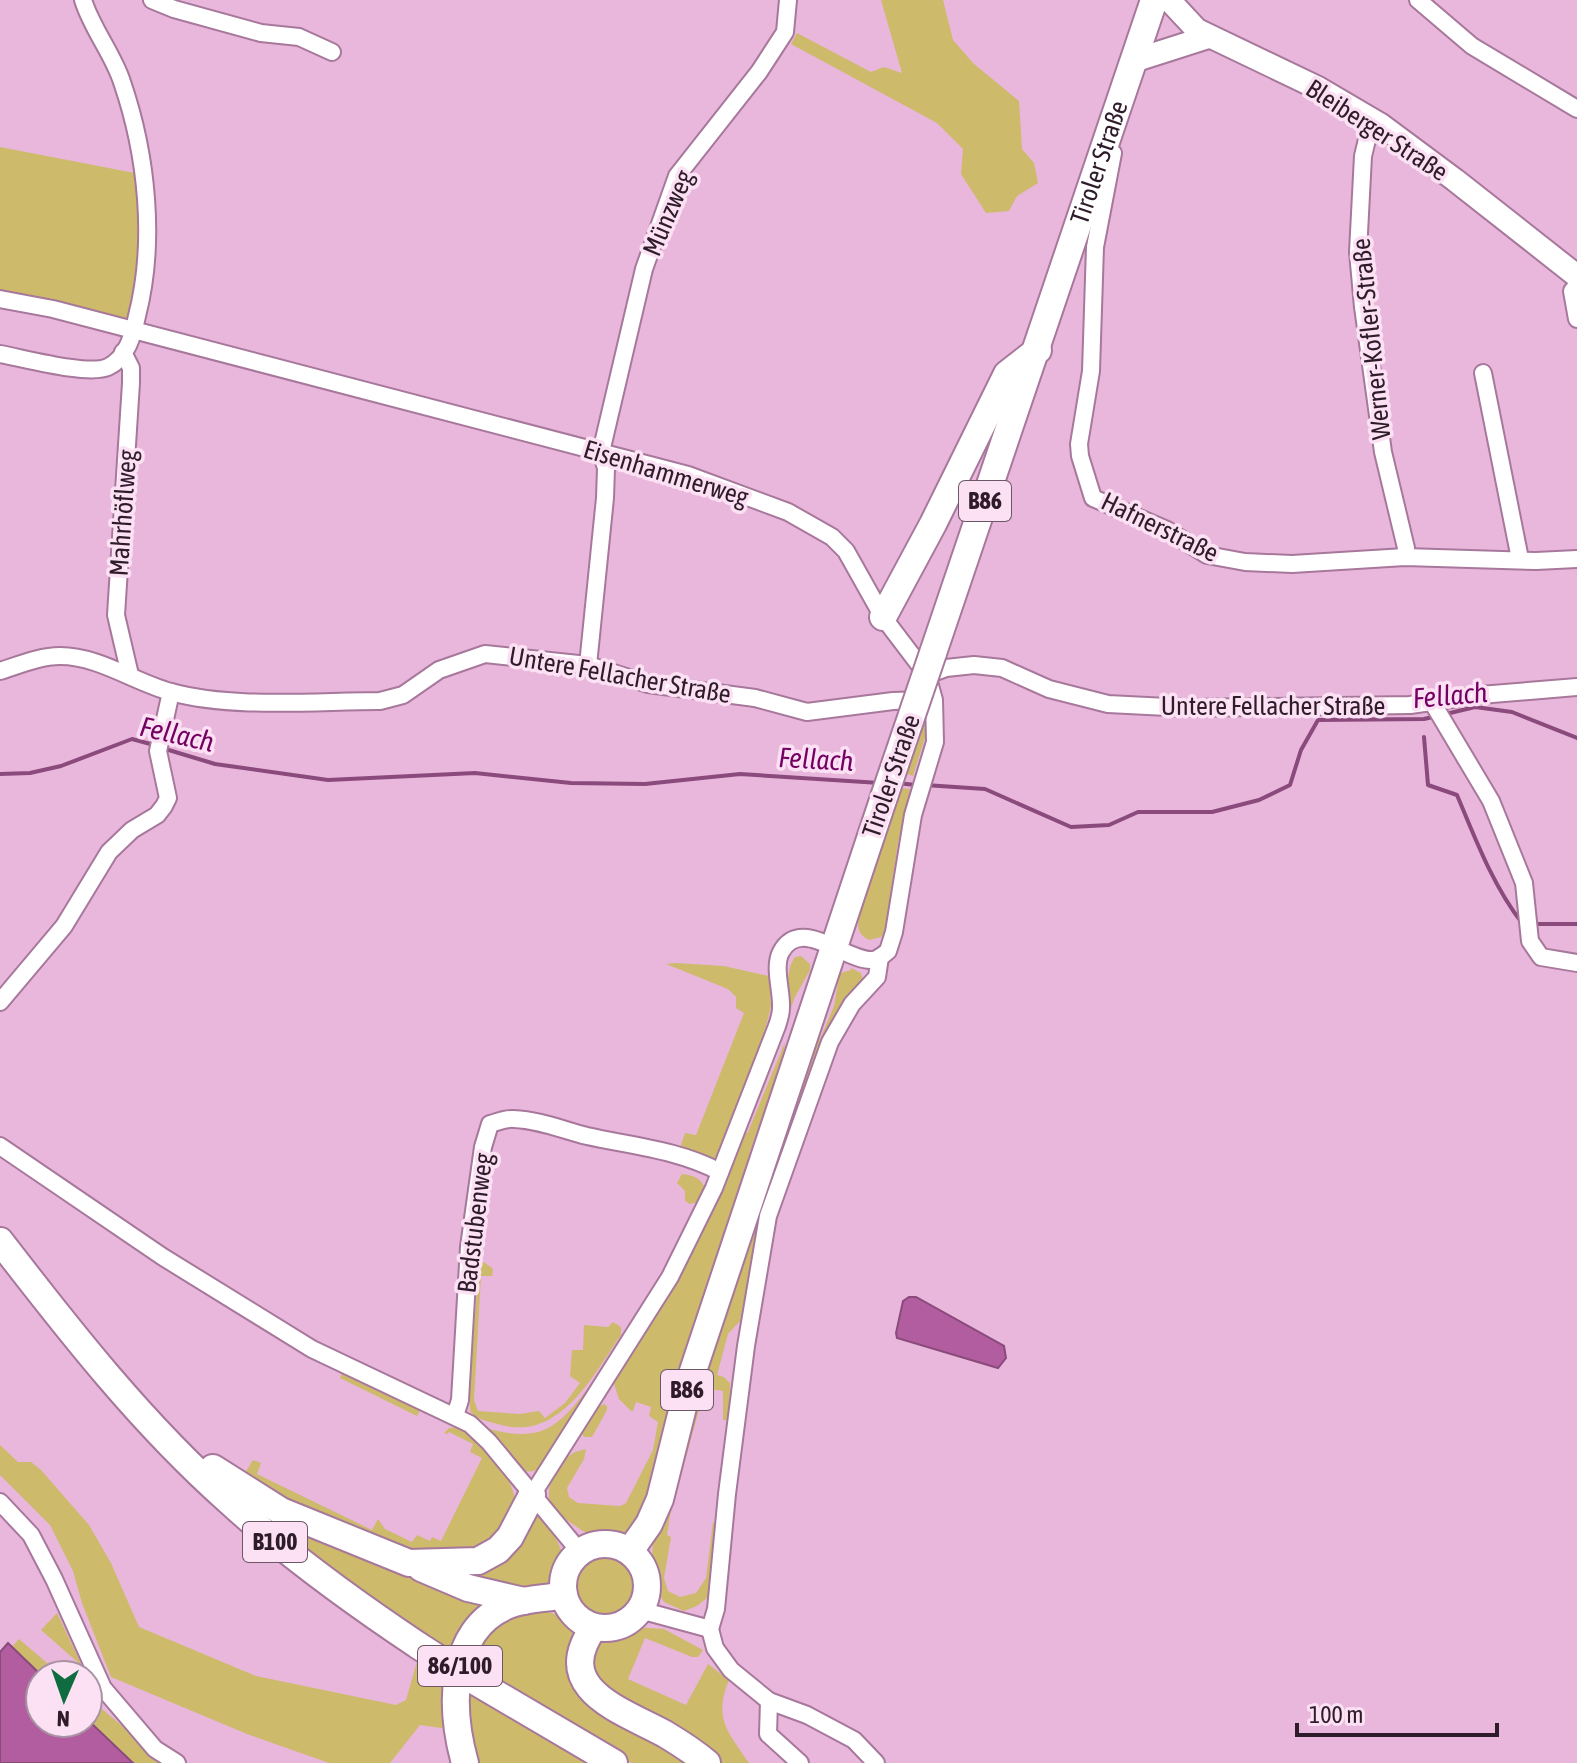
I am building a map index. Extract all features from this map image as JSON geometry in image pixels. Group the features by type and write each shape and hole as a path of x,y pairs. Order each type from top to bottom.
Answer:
{"main road":[{"name":"Tiroler Straße","path":"630,1551 649,1524 660,1499 689,1383 1154,0"},
{"name":"Bleiberger Straße","path":"1169,0 1188,23 1208,37 1318,88 1372,119 1577,276"},
{"path":"1133,61 1208,37"},
{"path":"883,617 1007,374 1038,350"},
{"name":"B100","path":"0,1241 106,1375 200,1474 274,1541 346,1597 419,1646 614,1763"},
{"path":"147,1419 177,1436 206,1464 237,1486 281,1511 409,1563 478,1561 498,1550 510,1537 532,1495"},
{"path":"604,1544 630,1551 646,1573 647,1594 640,1610 618,1626 594,1627 576,1616 564,1595 564,1576 569,1564 580,1552 604,1544"},
{"name":"86/100","path":"409,1563 468,1588 524,1601"},
{"name":"86/100","path":"465,1763 457,1721 457,1687 464,1648 476,1627 508,1605 564,1595"},
{"path":"594,1627 582,1645 579,1661 583,1677 593,1693 608,1706 678,1742 707,1763"}],"street":[{"path":"0,354 90,371 109,367 131,343 142,297 148,231 140,157 122,80 83,0"},
{"path":"152,0 261,33 299,37 332,52"},
{"name":"Münzweg","path":"588,665 605,498 606,468 601,452 644,269 677,176 759,72 785,32 788,0"},
{"path":"1418,0 1472,46 1577,109"},
{"name":"Hafnerstraße","path":"1116,111 1117,134 1095,247 1091,371 1079,444 1093,498 1167,530 1207,555 1226,560 1292,564 1405,557 1577,559"},
{"name":"Werner-Kofler-Straße","path":"1372,119 1363,156 1358,252 1382,442 1406,548 1405,557"},
{"path":"1577,285 1572,291 1577,319"},
{"name":"Eisenhammerweg","path":"0,299 53,309 688,475 788,512 832,537 846,551 883,617 930,664 935,742 919,792 902,871 894,932 888,951 880,957 877,977 852,1004 830,1042 768,1216 746,1346 716,1609 710,1629"},
{"name":"Mahrhöflweg","path":"123,352 131,368 131,383 116,615 130,675"},
{"path":"1483,373 1520,559"},
{"name":"Untere Fellacher Straße","path":"0,671 59,656 76,658 130,675 171,692 224,700 380,701 403,695 439,670 485,654 588,665 648,684 755,698 807,712 893,701 934,700"},
{"name":"Untere Fellacher Straße","path":"930,664 946,668 974,665 1002,668 1049,689 1108,704 1270,708 1410,705 1437,712 1577,687"},
{"path":"0,1002 64,926 109,852 121,839 157,815 164,806 168,798 158,745 171,692"},
{"path":"1437,712 1491,801 1524,883 1530,941 1541,957 1577,963"},
{"path":"532,1495 670,1277 720,1172 777,1026 781,1009 778,960 781,951 789,942 804,938 865,959 880,957"},
{"name":"Badstubenweg","path":"455,1416 460,1400 470,1237 483,1147 490,1124 511,1118 531,1121 670,1153 702,1162 720,1172"},
{"path":"0,1146 163,1257 312,1349 470,1424 489,1442 580,1552"},
{"path":"0,1502 31,1535 103,1688 155,1749 177,1763"},
{"path":"640,1610 710,1629 715,1648 731,1670 769,1701 807,1715 854,1740 876,1763"},
{"path":"769,1701 768,1734 800,1763"}],"shaded area":[{"path":"881,0 943,0 953,40 973,63 1019,101 1022,149 1034,163 1038,183 1017,196 1009,211 986,213 961,174 963,149 937,123 791,44 797,33 871,72 884,67 902,73"},
{"path":"0,147 140,174 145,231 131,325 0,295"},
{"path":"923,715 926,734 913,776 904,773"},
{"path":"899,788 910,789 898,843 885,931 881,937 869,940 859,930 856,912"},
{"path":"801,956 810,964 810,970 785,1024 789,970 795,957"},
{"path":"666,964 724,966 769,976 771,1006 763,1038 766,1040 721,1152 713,1161 680,1148 685,1133 696,1135 744,1013 736,1008 736,997 728,989"},
{"path":"851,968 861,973 863,981 835,1017 822,1043 762,1208 740,1321 728,1334 717,1375 730,1383 729,1420 723,1420 723,1391 712,1389 710,1398 702,1399 670,1516 667,1535 671,1537 664,1578 668,1591 680,1597 696,1593 706,1578 713,1522 717,1525 708,1597 684,1611 664,1602 655,1587 653,1541 679,1450 805,1065 834,1006 839,977"},
{"path":"785,1042 776,1084 750,1152 657,1486 629,1531 608,1538 586,1533 560,1515 550,1502 550,1487 557,1465 563,1466 564,1459 586,1449 584,1459 567,1488 569,1497 578,1503 620,1506 626,1503 653,1450 658,1422 649,1416 651,1407 636,1402 631,1411 619,1399 613,1381 690,1256 742,1137 748,1132"},
{"path":"682,1174 696,1178 704,1185 698,1202 690,1204 685,1201 685,1191 677,1183"},
{"path":"484,1262 493,1269 492,1276 481,1276 474,1400 478,1411 520,1414 539,1411 545,1418 565,1403 580,1383 570,1376 572,1350 583,1350 584,1325 608,1327 613,1322 621,1327 621,1335 585,1387 556,1415 539,1424 520,1427 498,1424 479,1418 470,1411 477,1291 475,1266"},
{"path":"916,1297 1004,1346 1006,1358 998,1368 897,1338 903,1301"},
{"path":"618,1344 607,1366 565,1427 548,1461 537,1470 521,1470 485,1428 520,1434 534,1433 552,1426 584,1394"},
{"path":"343,1371 421,1409 417,1416 340,1378"},
{"path":"604,1404 607,1410 592,1437 584,1437 580,1431 592,1411"},
{"path":"458,1427 478,1441 496,1460 514,1494 516,1505 485,1552 418,1556 240,1481 253,1460 261,1463 257,1474 372,1530 378,1519 385,1529 412,1542 417,1535 430,1541 432,1537 441,1541 482,1458 470,1452 473,1444 449,1432 444,1433 449,1428"},
{"path":"0,1445 18,1462 31,1462 41,1470 89,1525 111,1563 139,1627 256,1676 396,1705 406,1700 418,1658 449,1680 448,1729 420,1725 390,1763 329,1763 247,1734 111,1677 73,1571 50,1525 0,1475"},
{"path":"241,1495 500,1600 453,1656 276,1532"},
{"path":"530,1504 561,1551 560,1570 551,1581 538,1586 501,1586 432,1568 477,1566"},
{"path":"606,1553 619,1556 629,1563 636,1573 639,1586 636,1599 629,1609 619,1616 606,1619 593,1616 583,1609 576,1599 573,1586 576,1573 583,1563 593,1556"},
{"path":"527,1608 557,1615 584,1630 574,1661 699,1763 632,1763 564,1726 468,1666 481,1635"},
{"path":"57,1613 79,1659 74,1659 41,1630"},
{"path":"636,1627 664,1629 703,1650 698,1657 692,1657 645,1638 628,1679 686,1705 708,1664 729,1680 722,1705 725,1724 749,1763 716,1763 607,1701 586,1660 600,1640"},
{"path":"19,1639 42,1659 24,1659 12,1647"},
{"path":"8,1643 24,1659 24,1739 104,1739 104,1735 133,1763 0,1763 0,1652"},
{"path":"467,1692 585,1763 474,1763"},
{"path":"104,1711 173,1763 133,1763 104,1735"}],"waterway":[{"name":"Fellach","path":"1446,714 1475,707 1512,712 1577,738"},
{"name":"Fellach","path":"925,785 985,789 1071,827 1109,825 1138,812 1212,812 1259,800 1290,785 1301,750 1318,720 1424,719 1437,716"},
{"path":"1424,737 1428,785 1457,795 1493,878 1522,923"},
{"name":"Fellach","path":"0,774 30,773 61,766 132,739 154,745"},
{"name":"Fellach","path":"162,748 215,764 328,780 475,773 571,783 645,784 740,774 880,783"},
{"name":"Fellach","path":"897,783 916,785"},
{"path":"1538,924 1577,924"}]}
